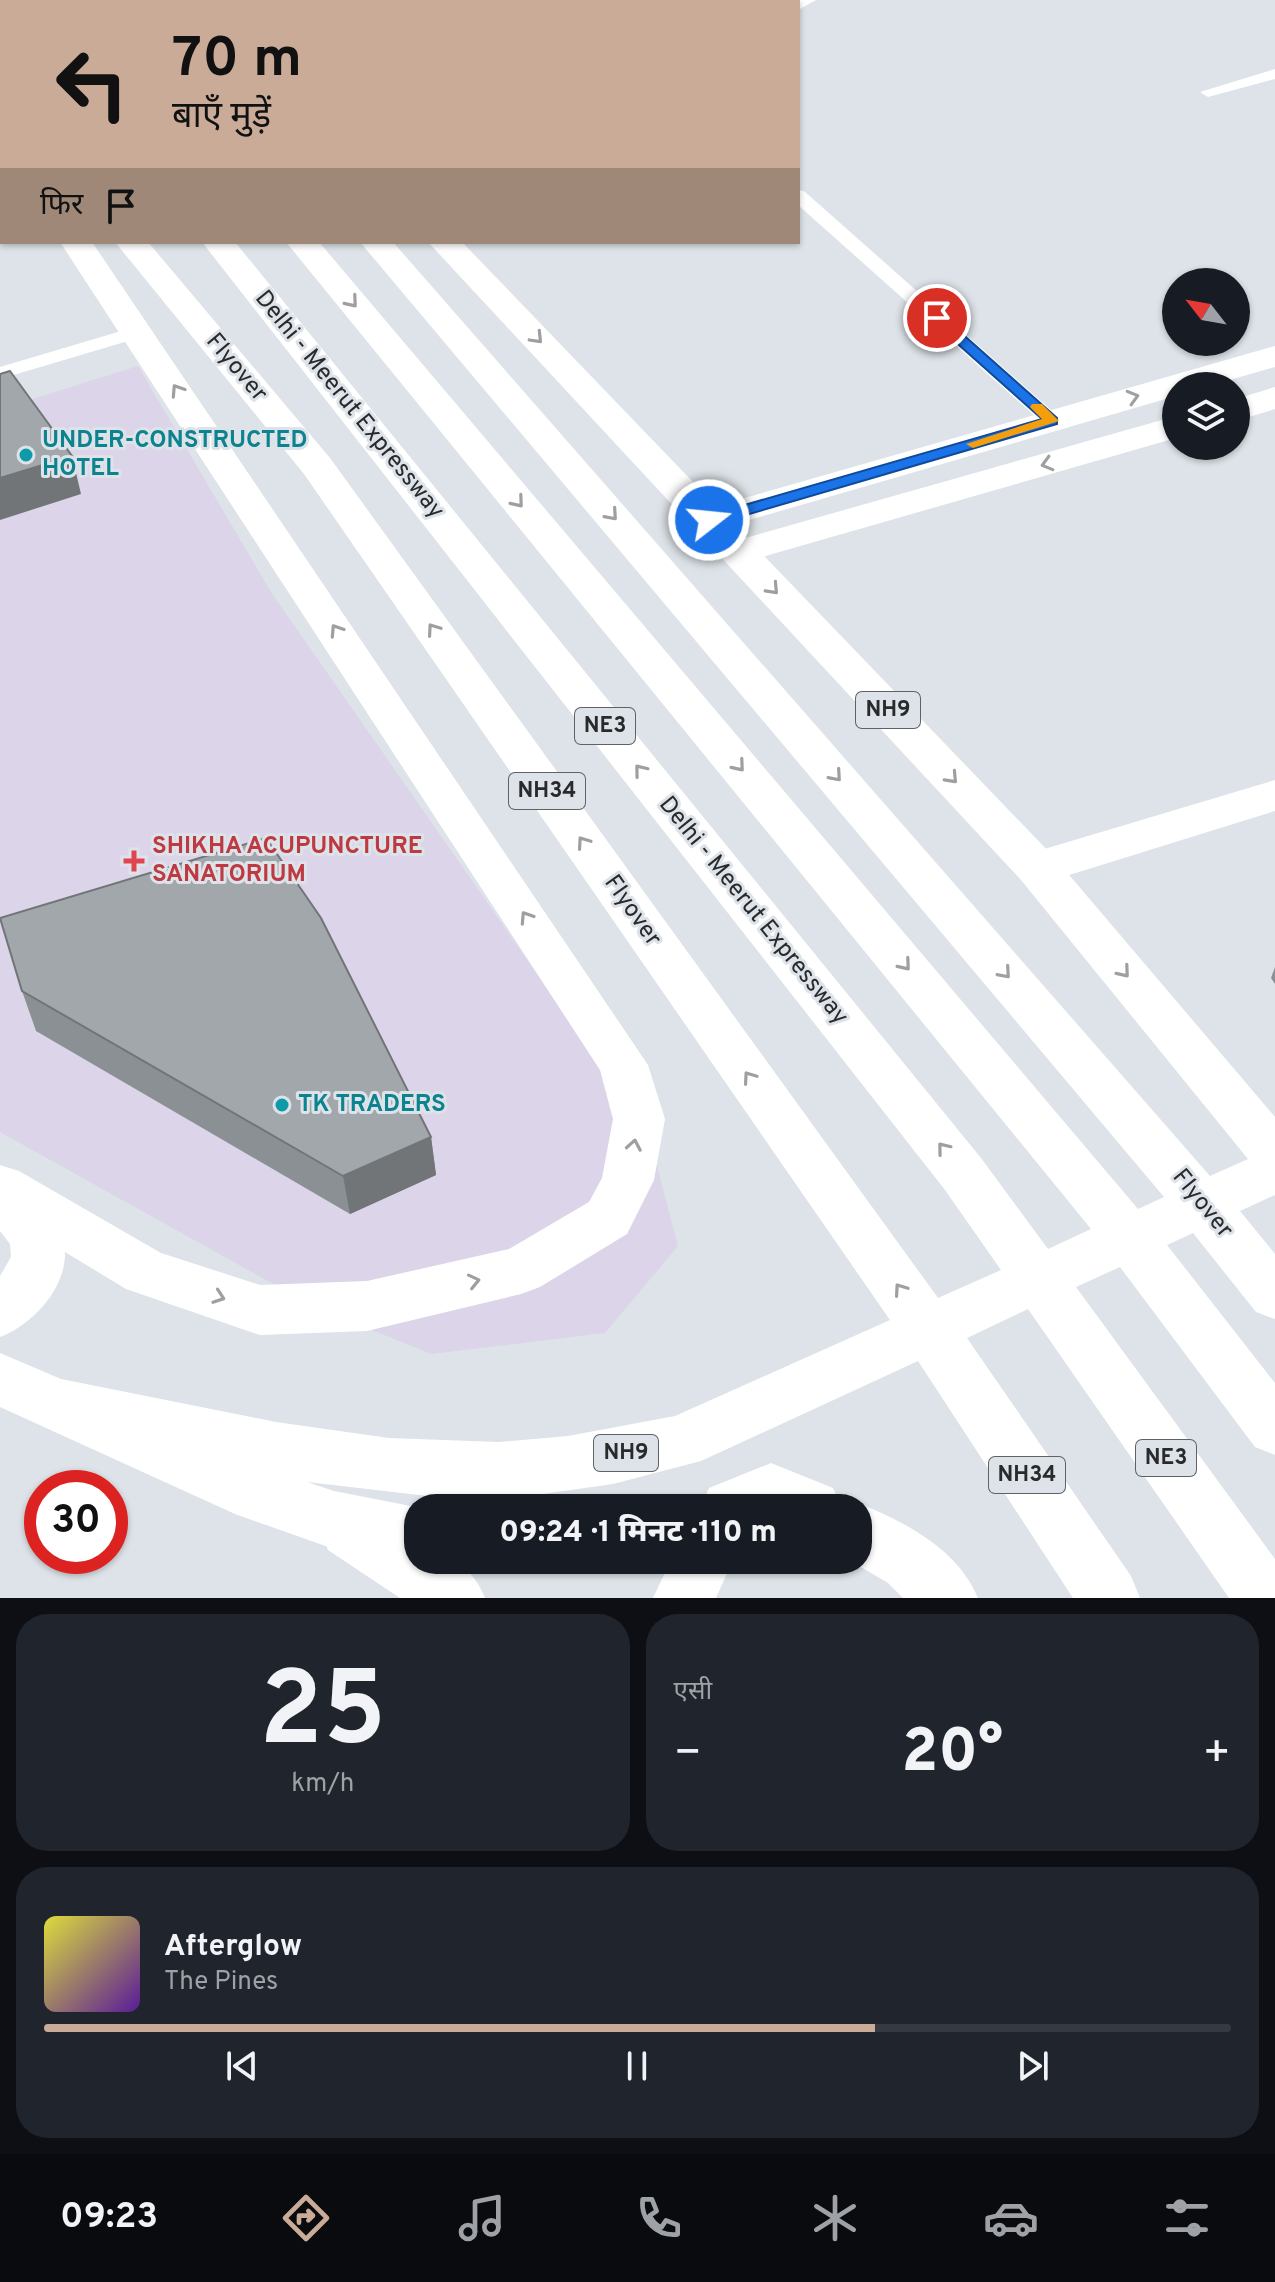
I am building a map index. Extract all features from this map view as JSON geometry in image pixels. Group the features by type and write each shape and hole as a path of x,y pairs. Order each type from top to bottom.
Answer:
{"main road":[{"path":"0,1187 145,1272 260,1310 367,1306 521,1270 608,1218 628,1180 639,1119 623,1065 77,244"},
{"name":"Flyover","path":"133,244 317,466 945,1353 1109,1598"},
{"name":"Delhi - Meerut Expressway","path":"220,244 943,1149 1266,1598"},
{"path":"304,244 1089,1186 1275,1428"},
{"name":"Flyover","path":"378,244 1151,1143 1275,1295"},
{"name":"NH9","path":"446,244 1037,868 1275,1154"},
{"path":"709,520 1275,356"},
{"path":"1250,406 1275,398"},
{"path":"1090,409 1124,442"},
{"path":"738,552 1162,431"},
{"path":"1037,868 1275,795"},
{"name":"NH9","path":"54,1404 368,1464 498,1471 585,1462 680,1442 1275,1171"},
{"path":"0,1195 35,1235 41,1252 33,1273 0,1312"},
{"name":"NH9","path":"0,1379 235,1486 334,1520 404,1533"},
{"path":"334,1520 454,1598"},
{"path":"872,1540 910,1562 947,1598"},
{"path":"684,1598 696,1574"}],"lane":[{"path":"1208,92 1275,74"},
{"path":"800,197 1052,421"},
{"path":"0,373 138,332"}],"shaded area":[{"path":"138,366 271,592 649,1135 678,1246 605,1333 431,1354 311,1305 0,1132 0,409"}],"building":[{"path":"10,371 72,456 0,478 0,374"},
{"path":"266,838 321,918 431,1137 343,1176 22,991 0,918"}],"slow traffic":[{"path":"973,444 1052,421 1037,407"}],"place":[{"name":"UNDER-CONSTRUCTED HOTEL","path":"26,455"},
{"name":"SHIKHA ACUPUNCTURE SANATORIUM","path":"134,861"},
{"name":"TK TRADERS","path":"282,1105"}],"route":[{"path":"709,520 1052,421 937,318"}]}
